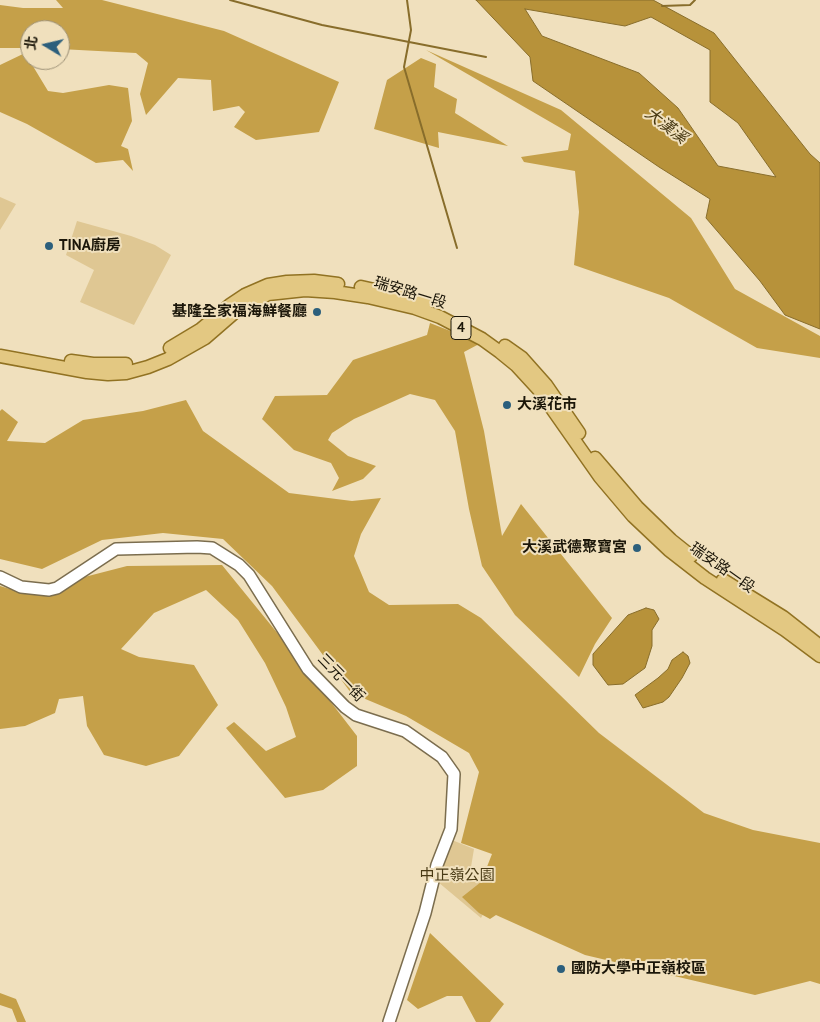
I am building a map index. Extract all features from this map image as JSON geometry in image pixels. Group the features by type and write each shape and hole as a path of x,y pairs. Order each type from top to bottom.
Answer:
{"main road":[{"name":"瑞安路一段","path":"0,348 93,364 130,364 169,350 200,330 245,295 268,285 314,281 368,288 410,298 473,324 522,358 546,384 596,458 636,507 664,534 715,576 782,617 820,646"},
{"name":"瑞安路一段","path":"0,356 87,372 126,373 168,359 205,338 235,312 268,294 305,290 368,297 414,308 440,317 482,340 516,365 538,390 600,477 633,516 669,550 705,578 785,630 820,656"}],"street":[{"name":"三元一街","path":"0,577 21,587 49,590 57,588 116,549 212,548 239,565 249,575 308,669 345,707 356,715 405,731 442,757 454,774 451,829 389,1022"}],"green space":[{"path":"0,197 16,204 0,230"},
{"path":"77,221 131,236 155,245 171,255 134,325 80,302 94,270 66,255"},
{"name":"中正嶺公園","path":"452,840 474,849 471,867 494,895 481,918 438,882"}],"shaded area":[{"path":"56,0 102,0 224,31 339,82 319,132 256,140 234,127 245,112 239,106 213,111 211,80 178,78 146,115 140,94 148,63 136,53 70,50 70,20 20,20 20,48 0,48 0,5 23,8 63,8"},
{"path":"426,50 561,110 691,218 735,289 820,336 820,358 757,348 669,298 574,265 579,212 575,171 524,162 521,157 568,150 571,134"},
{"path":"20,55 20,70 35,70 48,91 63,93 109,85 128,88 132,121 121,146 128,149 133,171 123,160 96,163 27,124 0,112 0,65"},
{"path":"421,58 436,64 434,87 457,99 455,113 508,146 438,132 439,148 374,129 387,80"},
{"path":"430,323 481,343 464,352 484,431 502,536 521,504 612,618 595,644 579,677 515,615 482,566 469,509 455,431 435,400 410,394 354,419 332,433 328,440 348,456 376,466 363,479 332,491 339,478 331,463 294,450 262,419 275,396 327,395 353,360 427,335"},
{"path":"186,400 203,431 289,493 352,501 381,498 361,534 354,556 369,592 389,605 458,604 481,618 599,733 704,813 753,830 820,843 820,984 810,981 755,995 585,955 496,915 490,919 479,913 462,897 481,882 492,854 461,843 479,772 469,753 406,716 351,693 272,586 223,539 163,533 102,540 42,569 0,559 0,411 2,409 18,422 7,441 45,443 83,420 143,411"},
{"path":"222,565 357,736 357,766 323,790 285,798 226,728 234,722 266,751 296,737 286,707 265,663 238,620 206,590 154,613 121,649 139,657 194,665 218,705 179,756 146,766 104,755 87,726 83,696 59,699 55,713 25,726 0,729 0,586 10,589 69,581 127,566"},
{"path":"430,933 504,1004 490,1022 476,1022 462,996 447,996 418,1009 407,1000"},
{"path":"0,993 16,999 26,1022 17,1022 12,1009 0,1005"}],"water":[{"name":"大漢溪","path":"476,0 653,0 714,33 810,154 820,163 820,329 785,315 760,281 706,218 710,199 659,167 533,81 530,57","holes":["525,9 625,26 651,17 710,50 710,102 738,123 776,177 718,166 678,108 639,73 542,36"]},
{"path":"646,608 654,610 659,619 652,630 652,646 645,668 623,684 608,685 593,665 593,654 628,615"},
{"path":"683,652 688,656 690,663 669,697 663,702 643,708 635,695 658,678 668,669 672,660"}],"waterway":[{"path":"230,0 322,25 486,57"},
{"path":"407,0 411,30 404,67 457,248"},
{"path":"662,6 690,5 695,0"}],"place":[{"name":"TINA廚房","path":"49,246"},
{"name":"基隆全家福海鮮餐廳","path":"317,312"},
{"name":"大溪花市","path":"507,405"},
{"name":"大溪武德聚寶宮","path":"637,548"},
{"name":"國防大學中正嶺校區","path":"561,969"}]}
